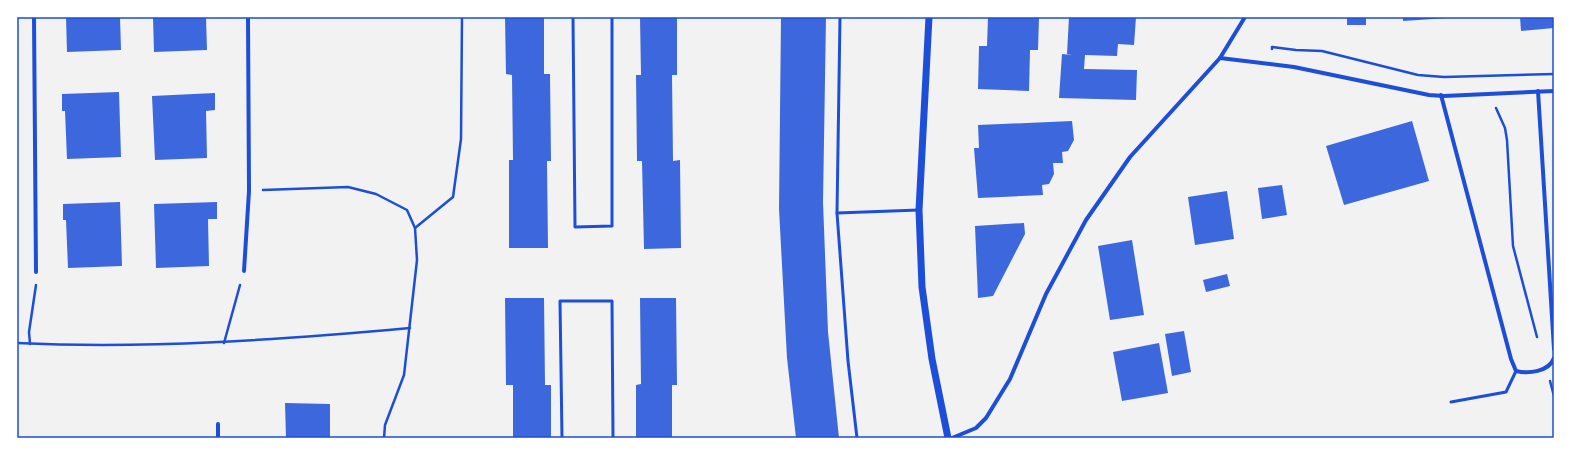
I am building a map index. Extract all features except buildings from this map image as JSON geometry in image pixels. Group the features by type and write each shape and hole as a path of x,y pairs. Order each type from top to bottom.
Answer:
{"street":[{"path":"34,17 36,272"},
{"path":"244,271 248,191 248,17"},
{"path":"928,17 919,210 922,287 932,359 948,438"},
{"path":"952,438 976,428 986,418 1010,379 1046,294 1086,220 1125,164 1220,58 1245,17"},
{"path":"1220,58 1294,67 1429,95 1554,91"},
{"path":"1538,91 1554,349"},
{"path":"1441,95 1511,358 1516,371 1526,374 1546,368 1552,364 1554,358"},
{"path":"218,424 218,438"}],"lane":[{"path":"573,17 575,227 612,226 612,17"},
{"path":"840,17 837,213 848,361 857,438"},
{"path":"837,213 919,210"},
{"path":"562,438 560,301 612,301 613,438"},
{"path":"1451,402 1506,392 1516,371"}],"path":[{"path":"415,228 453,197 461,138 462,17"},
{"path":"1271,64 1272,47 1322,51 1418,75 1444,77 1554,74"},
{"path":"1496,109 1505,128 1507,140 1513,246 1538,339"},
{"path":"248,191 348,187 376,194 406,210 415,228 417,260 404,375 386,425 384,438"},
{"path":"224,343 244,271"},
{"path":"30,344 36,272"},
{"path":"17,343 77,345 224,343 291,339 410,328"}]}
